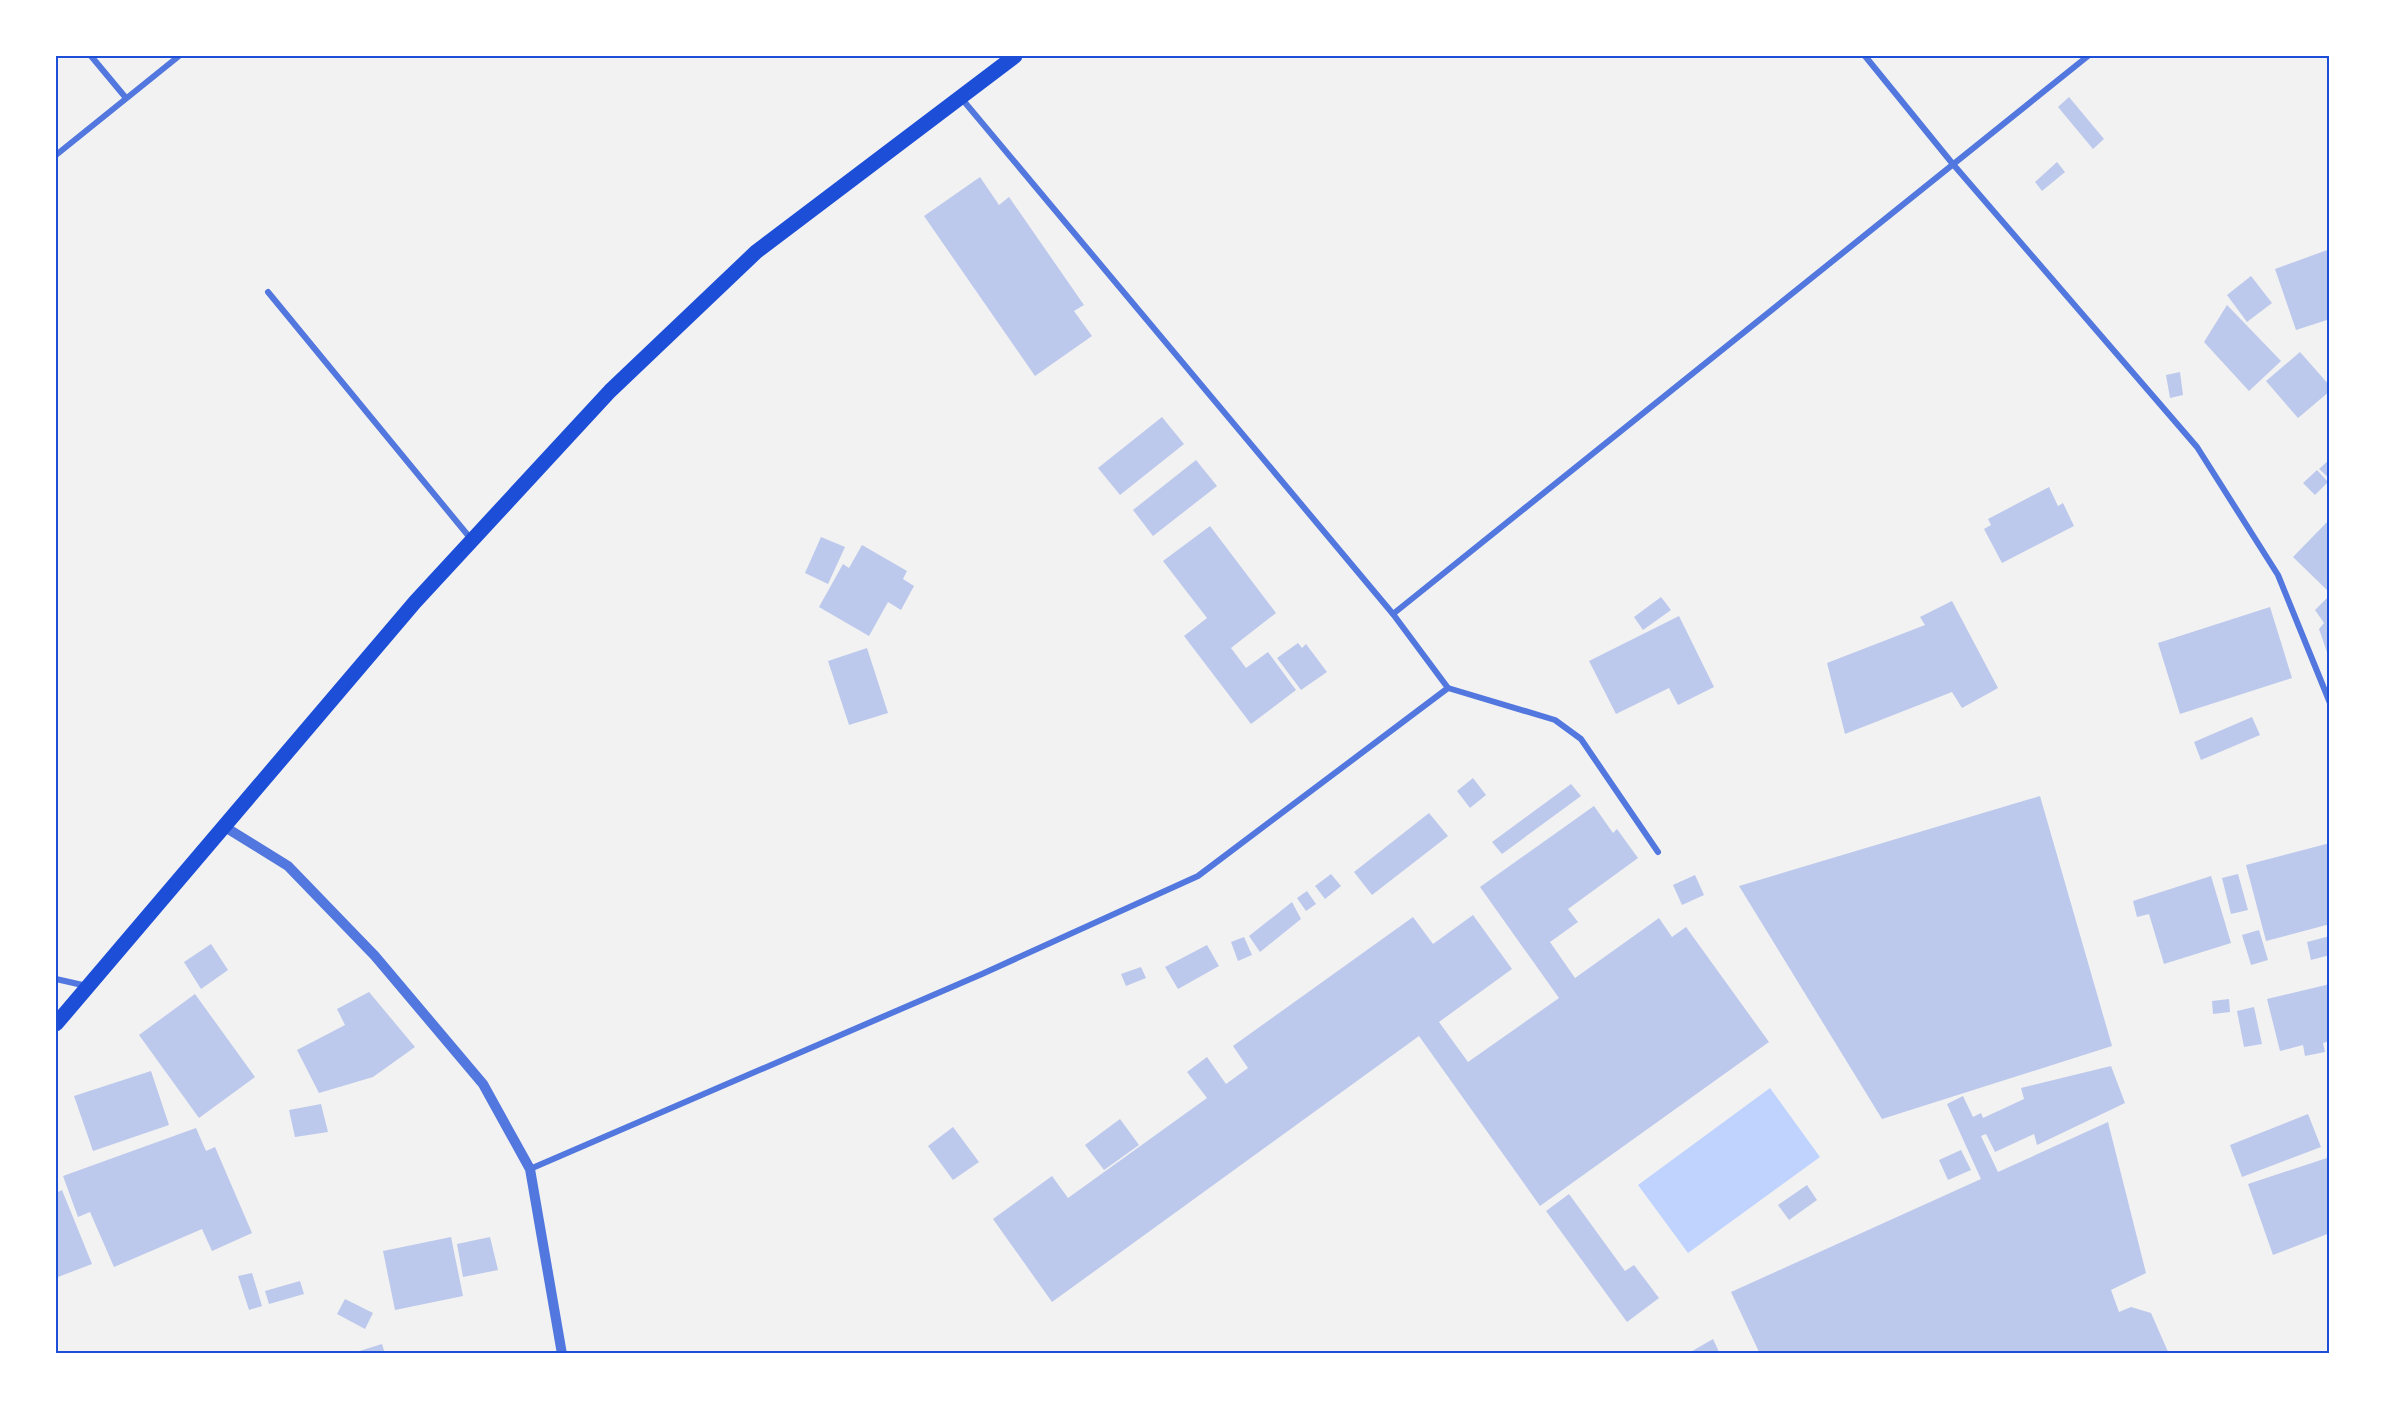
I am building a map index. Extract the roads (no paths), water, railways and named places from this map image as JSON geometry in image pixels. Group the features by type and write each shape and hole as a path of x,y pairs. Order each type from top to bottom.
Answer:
{"main road":[{"path":"56,1024 471,539 610,391 756,252 1015,56"}],"street":[{"path":"92,56 126,98"},
{"path":"56,155 179,56"},
{"path":"1865,56 1952,163 2197,447 2278,575 2330,703"},
{"path":"1393,614 2088,56"},
{"path":"960,96 1393,614 1449,688 1555,720 1581,739 1658,852"},
{"path":"268,292 471,539"},
{"path":"530,1169 971,979 1198,876 1449,688"},
{"path":"225,827 288,866 375,956 483,1084 530,1169 562,1353"},
{"path":"56,979 88,986"}],"water":[{"path":"1770,1088 1820,1157 1688,1253 1638,1185"}]}
